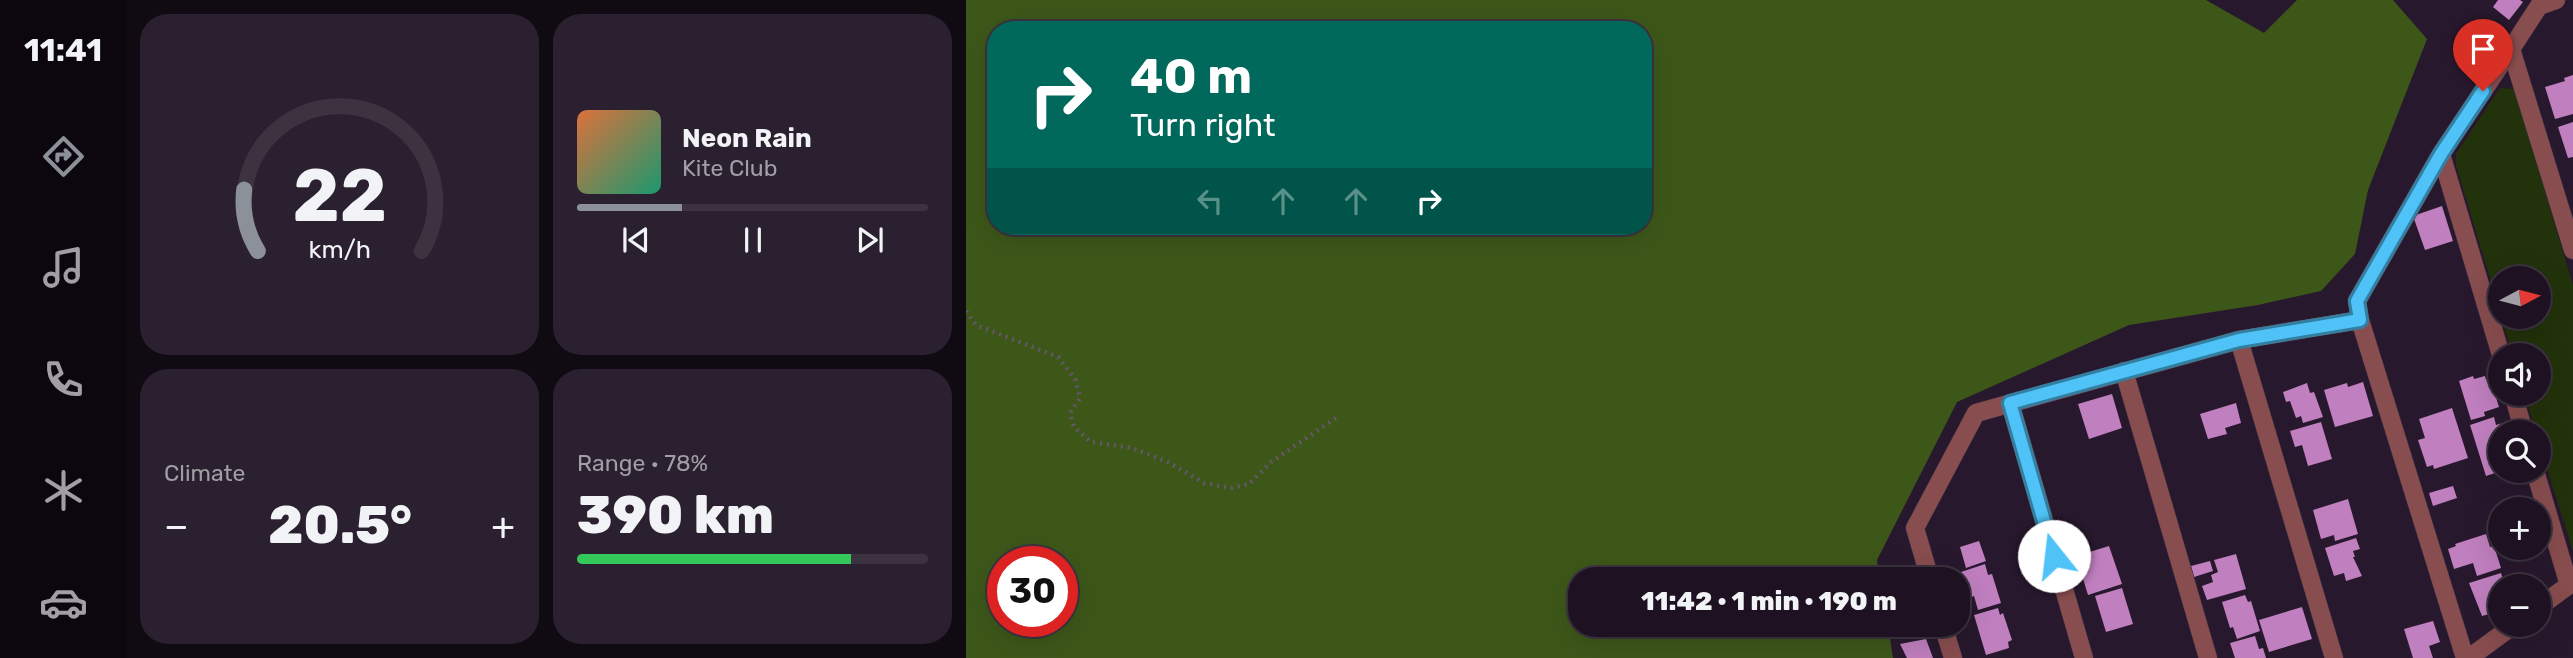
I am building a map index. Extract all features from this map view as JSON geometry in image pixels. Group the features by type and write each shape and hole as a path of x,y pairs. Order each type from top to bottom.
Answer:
{"street":[{"path":"2497,637 2467,658 2360,320 2357,301 2441,154 2539,6 2556,0"},
{"path":"2511,49 2573,250"},
{"path":"2441,154 2497,343"},
{"path":"1926,567 1915,528 1976,413 2239,340 2360,320"},
{"path":"2239,340 2334,658"},
{"path":"2124,372 2208,658"},
{"path":"2010,403 2084,658"},
{"path":"2539,483 2571,583 2551,598"},
{"path":"1946,637 1952,658"}],"path":[{"path":"966,311 976,325 1058,357 1075,379 1080,398 1070,413 1074,427 1091,442 1132,448 1168,462 1204,483 1231,488 1249,484 1271,462 1336,418"}],"green space":[{"path":"966,0 2206,0 2264,33 2297,0 2393,0 2427,39 2368,190 2355,254 2321,291 2258,305 2129,325 1957,402 1877,560 1878,567 1568,567 1568,637 1890,637 1893,658 966,658"},
{"path":"2500,88 2514,89 2573,285 2573,551 2551,482 2551,420 2532,420 2528,406 2551,406 2551,343 2509,343 2505,329 2552,329 2552,266 2488,266 2488,272 2456,165 2456,154"}],"building":[{"path":"2498,0 2523,2 2509,20 2493,7"},
{"path":"2573,75 2573,114 2555,119 2545,87 2565,81 2564,78"},
{"path":"2573,122 2573,157 2568,158 2558,127"},
{"path":"2442,206 2453,241 2425,250 2413,216"},
{"path":"2473,376 2474,379 2485,376 2486,380 2488,379 2488,406 2499,407 2484,412 2485,416 2471,420 2459,381"},
{"path":"2363,382 2373,416 2335,427 2324,390 2347,383 2348,387"},
{"path":"2307,383 2310,393 2314,392 2323,417 2303,423 2301,416 2296,418 2290,401 2286,402 2283,392"},
{"path":"2112,394 2122,428 2089,439 2078,404"},
{"path":"2236,403 2241,423 2225,428 2227,434 2208,439 2200,414"},
{"path":"2452,408 2468,458 2434,469 2433,465 2427,467 2418,440 2425,438 2419,419"},
{"path":"2494,417 2495,420 2488,420 2488,475 2486,476 2470,425"},
{"path":"2321,422 2332,459 2308,466 2302,445 2295,447 2290,431"},
{"path":"2453,486 2457,498 2433,506 2429,493"},
{"path":"2348,499 2358,534 2335,541 2334,535 2321,539 2313,510"},
{"path":"2486,534 2488,560 2498,560 2501,568 2477,576 2473,563 2454,569 2448,549 2456,546 2455,544"},
{"path":"2356,538 2360,549 2353,551 2353,557 2362,576 2346,581 2344,573 2334,576 2325,548"},
{"path":"1979,541 1986,561 1966,567 1960,547"},
{"path":"2109,546 2122,584 2088,595 2080,569 2074,571 2070,558"},
{"path":"2236,554 2246,589 2207,600 2202,586 2213,582 2211,575 2218,572 2214,560"},
{"path":"2210,561 2213,571 2194,577 2191,566"},
{"path":"1985,564 1988,575 1992,574 2001,603 1978,610 1974,596 1970,598 1970,569"},
{"path":"2488,577 2488,614 2482,616 2469,583"},
{"path":"2122,588 2133,624 2106,632 2095,596"},
{"path":"2245,595 2248,602 2251,601 2260,631 2237,639 2233,627 2230,628 2222,602"},
{"path":"2302,607 2312,639 2269,652 2259,620"},
{"path":"1998,608 2000,615 2003,613 2012,640 2008,642 2009,648 1986,655 1974,615"},
{"path":"2433,621 2440,642 2429,646 2433,658 2413,658 2404,629"},
{"path":"2255,636 2259,649 2263,648 2266,658 2235,658 2230,643"},
{"path":"1926,639 1933,658 1907,658 1900,644"}],"route":[{"path":"2054,556 2010,403 2239,340 2360,320 2357,301 2441,154 2483,91"}]}
